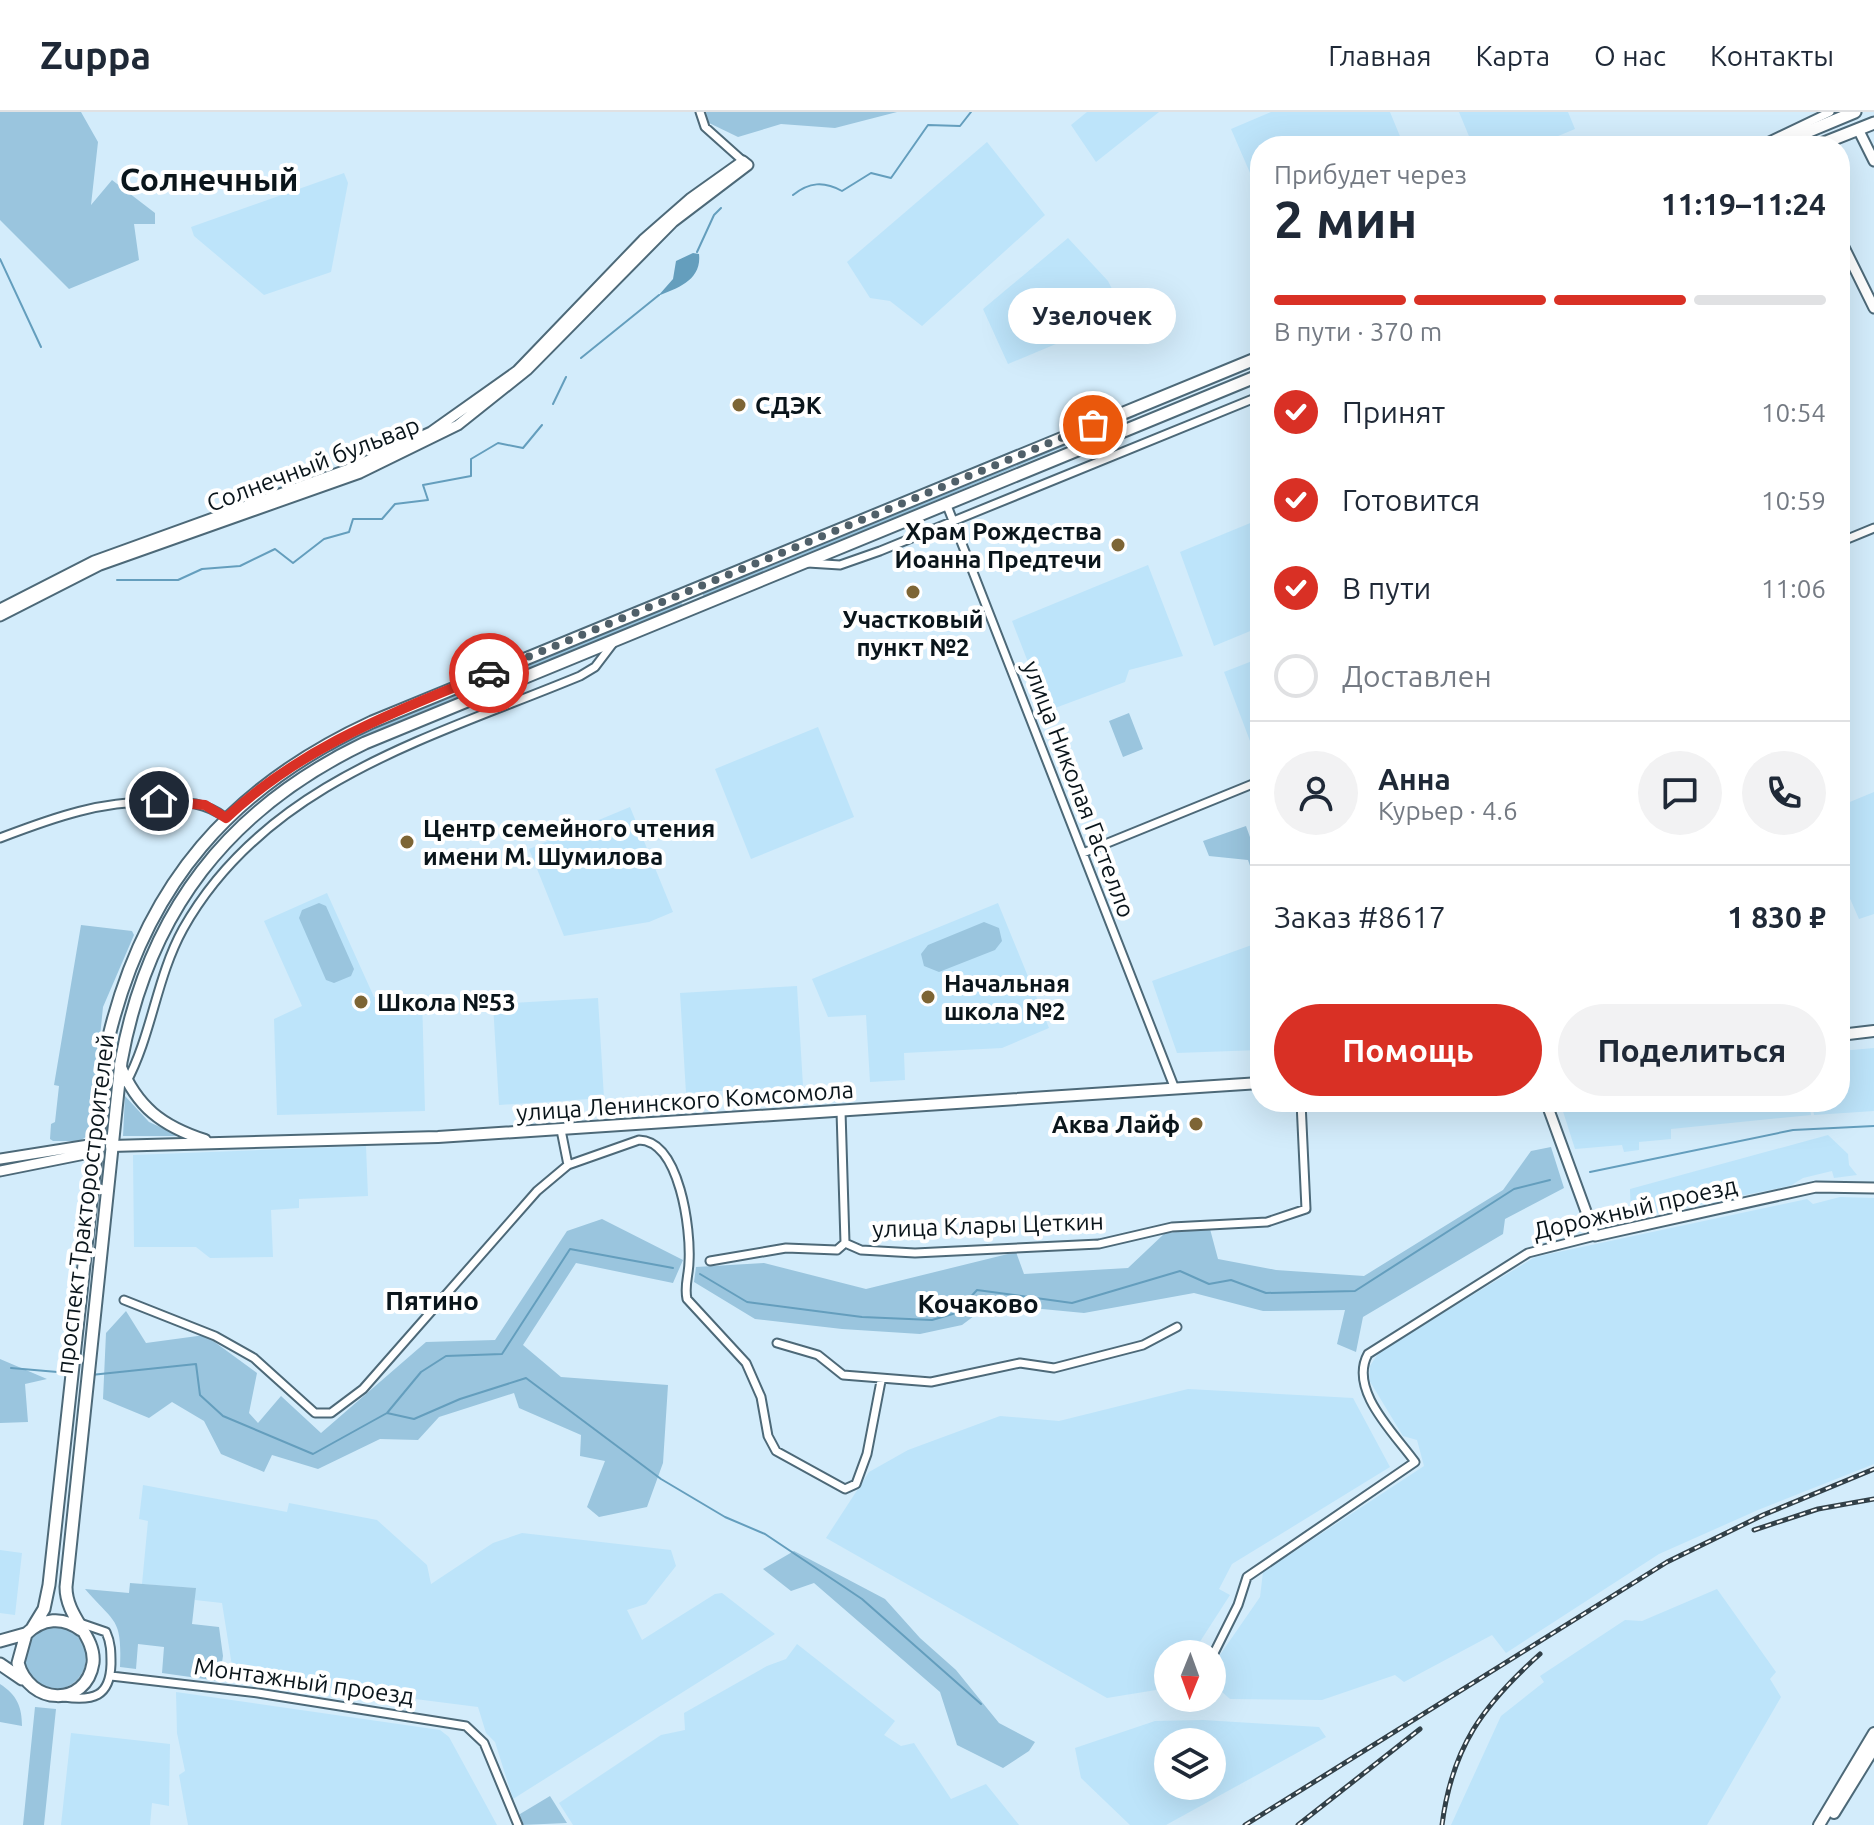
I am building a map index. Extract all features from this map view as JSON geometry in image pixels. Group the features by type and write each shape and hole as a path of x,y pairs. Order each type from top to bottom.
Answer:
{"main road":[{"path":"1807,136 1851,114 1858,129"},
{"path":"1841,136 1874,123"},
{"name":"проспект Тракторостроителей","path":"29,1631 47,1598 109,1036 136,953 177,876 226,818 293,763 345,735 695,588 1250,363"},
{"name":"проспект Тракторостроителей","path":"74,1624 67,1607 66,1587 120,1065 141,983 179,901 223,844 278,793 314,769 365,743 1250,379"},
{"path":"695,588 702,604"},
{"path":"1850,1034 1874,1031"},
{"path":"120,1065 127,1081 154,1118 214,1142"},
{"name":"улица Ленинского Комсомола","path":"111,1146 561,1130 1250,1084"},
{"path":"95,1148 111,1146"},
{"path":"0,1641 50,1620 74,1624 93,1654 89,1674 76,1690 57,1696 39,1692 0,1664"},
{"path":"26,1682 18,1663 29,1631"},
{"path":"1819,1825 1874,1733"},
{"path":"1827,1825 1874,1748"}],"street":[{"path":"700,112 705,127 746,163"},
{"path":"1774,136 1830,112 1851,114"},
{"path":"1858,129 1874,161"},
{"name":"Солнечный бульвар","path":"0,609 80,567 303,490 387,458 458,425 507,388 646,242 746,163"},
{"path":"1850,259 1874,308"},
{"path":"802,563 840,565 1250,400"},
{"name":"улица Николая Гастелло","path":"946,503 1175,1089"},
{"path":"1850,538 1874,528"},
{"name":"Солнечный бульвар","path":"0,616 68,579 134,550"},
{"path":"116,1099 127,1081 166,966 183,930 217,879 261,833 304,799 346,774 595,667 616,639"},
{"path":"1083,853 1250,785"},
{"path":"0,838 88,807 121,801 197,803 213,808 226,818"},
{"path":"841,1111 845,1243"},
{"name":"улица Клары Цеткин","path":"837,1250 845,1243 861,1250 915,1253 1099,1244 1172,1227 1283,1219 1306,1209 1301,1112"},
{"path":"1550,1112 1595,1236"},
{"path":"561,1130 568,1165"},
{"path":"124,1300 215,1336 254,1358 315,1413 331,1413 363,1389 537,1191 568,1165 639,1140 651,1141 662,1149 676,1182 689,1231 687,1299 746,1363 761,1397 768,1436 776,1451 845,1489 856,1484 867,1454 881,1381"},
{"path":"0,1159 95,1148"},
{"path":"0,1171 95,1148"},
{"name":"Дорожный проезд","path":"1220,1640 1238,1605 1247,1577 1415,1462 1364,1386 1362,1369 1368,1354 1528,1253 1816,1187 1874,1188"},
{"path":"710,1261 786,1248 861,1250"},
{"path":"777,1343 818,1355 843,1375 881,1381 893,1378 931,1382 1020,1363 1054,1368 1143,1345 1177,1327"},
{"path":"57,1696 97,1697 109,1686 111,1649 106,1632 74,1624"},
{"name":"Монтажный проезд","path":"111,1676 258,1693 466,1726 484,1743 518,1825"}],"shaded area":[{"path":"0,112 81,112 98,142 91,205 112,180 155,213 155,224 134,224 139,260 69,289 0,220"},
{"path":"706,112 897,112 835,128 781,124 738,137 707,122"},
{"path":"1087,112 1159,112 1096,162 1071,125"},
{"path":"1271,112 1390,112 1400,136 1250,136 1250,173 1231,129"},
{"path":"1459,112 1568,112 1575,129 1558,136 1469,136"},
{"path":"987,142 1045,215 922,326 890,301 870,298 847,262"},
{"path":"344,173 348,183 331,272 264,295 194,236 191,227"},
{"path":"1068,238 1108,281 1125,315 1008,364 983,309"},
{"path":"693,253 699,254 699,263 693,277 658,296 673,279 676,261"},
{"path":"1135,413 1137,416 704,598 702,592"},
{"path":"1250,523 1250,631 1214,646 1180,552"},
{"path":"1148,565 1183,656 1129,670 1125,682 1047,711 1012,621"},
{"path":"681,602 683,606 332,752 330,748 384,722"},
{"path":"1250,662 1250,741 1224,672"},
{"path":"1129,713 1143,749 1123,757 1109,721"},
{"path":"818,727 854,817 751,859 715,769"},
{"path":"1874,792 1874,914 1859,919 1850,899 1850,802"},
{"path":"630,807 673,912 649,922 564,936 529,849"},
{"path":"1246,826 1250,837 1250,866 1248,860 1209,856 1203,841"},
{"name":"Школа №53","path":"327,893 374,997 422,995 425,1111 277,1115 274,1019 302,1006 264,921"},
{"path":"319,903 326,906 354,969 351,976 334,983 326,980 299,918 302,910"},
{"name":"Начальная школа №2","path":"998,903 1049,1028 1002,1048 904,1053 905,1080 870,1082 866,1015 828,1017 812,979"},
{"path":"984,922 999,928 1002,941 995,950 939,972 924,966 921,954 928,945"},
{"path":"81,925 132,931 134,935 103,1007 90,1134 80,1141 53,1141 50,1139 51,1124 55,1122 59,1086 54,1085"},
{"path":"1250,946 1250,1050 1177,1053 1152,981"},
{"path":"797,986 803,1086 686,1093 680,993"},
{"path":"598,998 604,1098 499,1105 493,1004"},
{"path":"1874,1048 1874,1111 1814,1115 1814,1112 1850,1112 1850,1050"},
{"path":"125,1096 149,1122 180,1136 123,1136"},
{"path":"1563,1112 1811,1112 1811,1115 1671,1129 1671,1139 1639,1142 1639,1150 1624,1152 1622,1145 1575,1149"},
{"path":"1828,1135 1848,1154 1849,1165 1857,1175 1834,1178 1832,1171 1803,1178 1790,1186 1631,1218 1630,1189"},
{"path":"366,1146 368,1196 299,1199 299,1208 271,1210 273,1257 210,1258 196,1247 134,1247 133,1155"},
{"path":"1551,1147 1564,1188 1505,1219 1503,1234 1363,1317 1356,1352 1337,1344 1345,1310 1263,1311 1194,1293 1084,1313 990,1304 962,1325 920,1334 755,1319 694,1282 696,1267 764,1263 866,1289 1016,1252 1024,1274 1128,1268 1165,1233 1210,1229 1218,1259 1276,1270 1364,1276 1503,1190 1531,1151"},
{"path":"1840,1197 1874,1198 1874,1464 1659,1554 1506,1653 1492,1635 1404,1682 1395,1675 1322,1700 1230,1699 1226,1695 1226,1646 1260,1597 1263,1572 1424,1466 1417,1440 1403,1436 1369,1380 1370,1366 1379,1352 1535,1257 1807,1199 1813,1204"},
{"path":"602,1219 683,1260 673,1283 576,1263 523,1345 561,1377 668,1385 663,1463 647,1507 599,1517 587,1507 605,1461 580,1456 581,1435 519,1408 514,1393 439,1417 418,1440 380,1439 318,1469 272,1455 264,1472 221,1454 204,1421 172,1402 149,1418 103,1399 106,1333 126,1311 146,1343 205,1335 257,1373 249,1413 258,1423 281,1396 321,1433 426,1342 495,1340 567,1231"},
{"path":"0,1359 47,1379 25,1384 28,1422 0,1423"},
{"path":"1188,1389 1353,1398 1390,1467 1232,1564 1219,1589 1230,1595 1201,1640 1154,1640 1154,1690 1107,1698 826,1538 869,1472 908,1450 1000,1416 1059,1421"},
{"path":"143,1485 287,1512 289,1503 377,1520 427,1565 431,1584 493,1543 522,1533 671,1550 676,1566 646,1604 627,1610 642,1640 715,1594 722,1593 775,1634 513,1799 495,1742 486,1733 478,1707 266,1680 232,1666 222,1603 195,1600 195,1588 142,1584 148,1521 139,1519"},
{"path":"0,1550 22,1553 15,1615 0,1613"},
{"path":"794,1551 885,1599 920,1638 956,1670 999,1723 1035,1742 1029,1751 1003,1768 957,1745 940,1692 814,1583 791,1591 763,1569"},
{"path":"130,1583 196,1588 192,1624 219,1627 223,1656 219,1681 162,1673 164,1647 138,1644 136,1669 120,1667 118,1630 110,1616 85,1589 129,1593"},
{"path":"1717,1589 1776,1672 1770,1679 1781,1697 1707,1825 1451,1825 1501,1716 1544,1682 1540,1676 1625,1620 1642,1621"},
{"path":"55,1627 67,1629 77,1636 84,1646 84,1670 77,1680 67,1687 55,1689 43,1687 33,1680 26,1670 24,1658 26,1646 33,1636 43,1629"},
{"path":"797,1644 895,1721 884,1735 901,1746 914,1743 951,1799 986,1784 1019,1825 573,1825 559,1803 661,1735 685,1730 684,1713 767,1666 786,1659"},
{"path":"0,1684 17,1702 22,1726 0,1722"},
{"path":"176,1692 440,1730 449,1737 497,1825 188,1825 179,1775 185,1771 177,1733"},
{"path":"35,1707 56,1709 44,1825 23,1825"},
{"path":"1203,1720 1319,1727 1326,1737 1226,1792 1226,1728 1154,1728 1154,1800 1211,1800 1166,1825 1130,1825 1081,1778 1075,1748 1155,1721"},
{"path":"71,1733 170,1744 169,1806 152,1803 150,1825 61,1825"},
{"path":"550,1796 567,1823 521,1825 520,1814"}],"waterway":[{"path":"793,195 817,184 842,191 871,173 891,178 928,125 960,126 971,112"},
{"path":"697,252 714,215 721,208"},
{"path":"0,259 41,347"},
{"path":"581,358 659,295"},
{"path":"553,404 566,377"},
{"path":"117,580 178,580 202,569 240,566 275,549 293,563 324,539 349,532 353,519 382,519 395,504 428,500 423,485 471,476 471,459 498,443 523,448 542,425"},
{"path":"1590,1172 1793,1130 1874,1126"},
{"path":"700,1274 747,1302 862,1317 932,1320 956,1313 977,1290 1072,1303 1180,1271 1209,1284 1231,1280 1266,1293 1355,1291 1514,1189 1550,1180"},
{"path":"91,1375 196,1364 200,1395 223,1416 313,1454 387,1413 421,1372 446,1356 502,1354 570,1249 673,1268"},
{"path":"11,1368 69,1373"},
{"path":"387,1413 414,1419 460,1399 526,1378 661,1479 725,1517 765,1534 862,1599 981,1704"}],"railway":[{"path":"1245,1825 1667,1562 1763,1515 1874,1469"},
{"path":"1754,1530 1818,1509 1874,1499"},
{"path":"1442,1825 1454,1773 1473,1729 1502,1691 1540,1654"},
{"path":"1298,1825 1420,1729"}],"way so far":[{"path":"489,673 1093,425"}],"place":[{"name":"СДЭК","path":"739,405"},
{"name":"Узелочек","path":"1093,425"},
{"name":"Храм Рождества Иоанна Предтечи","path":"1118,545"},
{"name":"Участковый пункт №2","path":"913,592"},
{"name":"Центр семейного чтения имени М. Шумилова","path":"407,842"},
{"name":"Начальная школа №2","path":"928,997"},
{"name":"Школа №53","path":"361,1002"},
{"name":"Аква Лайф","path":"1196,1124"}],"district":[{"name":"Солнечный","path":"209,179"},
{"name":"Пятино","path":"432,1300"},
{"name":"Кочаково","path":"978,1303"}],"route":[{"path":"159,801 205,805 226,818 272,778 315,749 489,673"}]}
